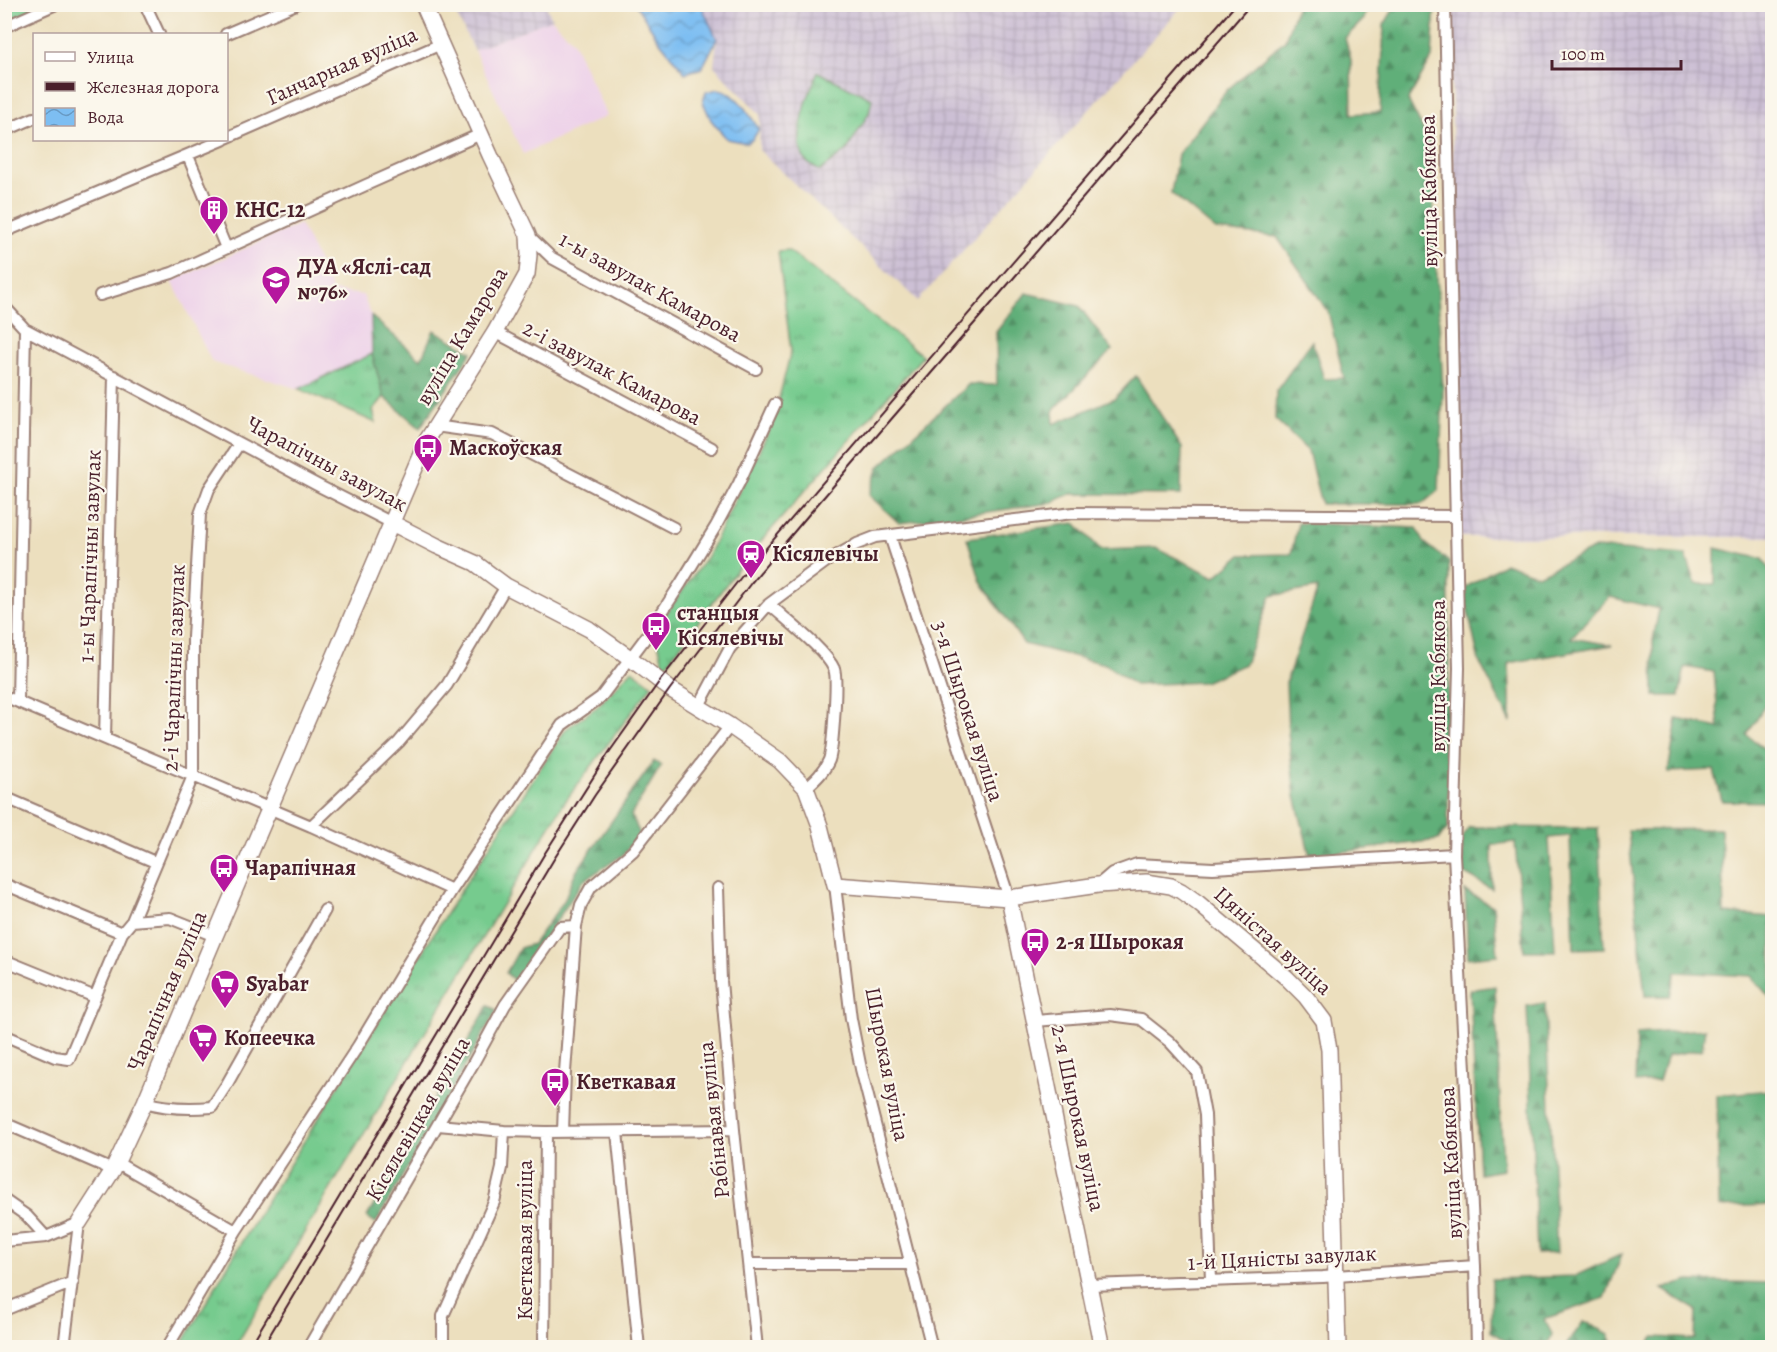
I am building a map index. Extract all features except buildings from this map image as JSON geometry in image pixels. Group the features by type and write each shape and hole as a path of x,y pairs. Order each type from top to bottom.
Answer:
{"street":[{"path":"4,27 56,4"},
{"path":"145,4 159,33"},
{"path":"228,33 296,4"},
{"name":"вуліца Камарова","path":"392,523 427,440 495,332 527,274 529,255 528,235 423,4"},
{"name":"вуліца Кабякова","path":"1445,4 1460,668 1454,854 1477,1347"},
{"name":"Ганчарная вуліца","path":"228,138 441,44"},
{"path":"4,131 33,118"},
{"path":"100,295 172,273 481,134"},
{"name":"Ганчарная вуліца","path":"4,232 188,156 208,143"},
{"path":"188,156 226,248"},
{"name":"1-ы завулак Камарова","path":"528,235 552,258 756,369"},
{"name":"Чарапічны завулак","path":"4,306 25,329 239,444 475,563 506,586 589,629 630,658"},
{"path":"18,701 25,329"},
{"name":"2-і завулак Камарова","path":"495,332 712,448"},
{"name":"1-ы Чарапічны завулак","path":"105,738 114,376"},
{"path":"167,1347 236,1232 358,1046 452,890 562,725 601,697 681,583 740,483 775,404"},
{"path":"435,426 492,434 674,528"},
{"name":"2-і Чарапічны завулак","path":"4,1035 55,1057 69,1059 122,933 132,921 193,776 194,636 200,514 209,489 239,444"},
{"path":"699,706 730,648 769,604 827,561 875,537 1073,513 1456,516"},
{"name":"Чарапічная вуліца","path":"64,1347 79,1222 114,1166 146,1102 392,523"},
{"name":"3-я Шырокая вуліца","path":"890,536 1009,897"},
{"path":"311,826 399,742 447,685 506,586"},
{"path":"769,604 813,643 836,670 834,729 829,759 822,773 806,788"},
{"name":"Шырокая вуліца","path":"630,658 669,689 730,726 780,761 806,788 820,826 836,885 851,1019 861,1069 932,1347"},
{"path":"4,696 270,808 452,890"},
{"path":"563,1132 576,926 581,905 591,887 633,851 730,726"},
{"path":"4,797 156,862"},
{"path":"1098,885 1112,873 1137,864 1213,868 1454,854"},
{"name":"Цяністая вуліца","path":"836,885 1009,897 1098,885 1146,882 1171,886 1198,903 1287,978 1320,1014 1327,1031 1338,1347"},
{"path":"4,884 122,933"},
{"name":"Рабінавая вуліца","path":"718,888 721,981 734,1130 758,1347"},
{"name":"2-я Шырокая вуліца","path":"1009,897 1102,1347"},
{"path":"146,1102 159,1106 183,1108 212,1107 233,1074 325,909"},
{"path":"132,921 170,918 215,936"},
{"name":"Кісялевіцкая вуліца","path":"308,1347 438,1125 505,1005 560,927 576,926"},
{"path":"4,960 95,997"},
{"path":"1035,1021 1110,1015 1141,1019 1170,1042 1197,1072 1205,1115 1210,1281"},
{"path":"4,1123 114,1166 236,1232"},
{"path":"438,1125 546,1132 734,1130"},
{"path":"443,1347 443,1316 494,1202 502,1168 504,1131"},
{"name":"Кветкавая вуліца","path":"544,1347 546,1132"},
{"path":"617,1132 639,1347"},
{"path":"4,1200 27,1216 45,1237"},
{"path":"4,1241 45,1237 79,1222"},
{"path":"749,1264 910,1264"},
{"name":"1-й Цяністы завулак","path":"1090,1285 1336,1276 1475,1266"},
{"path":"4,1310 73,1282"}],"shaded area":[{"path":"439,5 546,5 552,19 474,50 454,10 443,14"},
{"path":"701,5 1183,5 918,301 759,150 760,114 714,66 717,39"},
{"path":"1450,5 1772,5 1772,537 1460,537"},
{"path":"552,19 573,41 607,116 523,154 474,50"},
{"name":"ДУА «Яслі-сад №76»","path":"300,224 333,291 363,295 371,316 372,354 299,389 212,362 172,281"}],"green space":[{"path":"7,4 45,5 5,22 4,6"},
{"path":"1297,5 1368,5 1364,19 1345,38 1351,60 1352,114 1380,112 1384,25 1396,5 1435,5 1432,58 1408,100 1430,143 1443,390 1439,490 1422,504 1321,504 1308,451 1275,419 1276,391 1312,341 1324,379 1344,378 1328,311 1277,237 1216,230 1171,193 1178,154 1227,90 1285,40"},
{"path":"818,72 872,99 869,113 847,150 820,171 805,160 800,140 803,116"},
{"path":"788,250 923,356 742,563 664,668 655,629 708,555 773,422 791,351 778,251"},
{"path":"1026,293 1079,306 1112,350 1053,411 1054,424 1115,398 1136,376 1182,448 1181,495 1070,494 1051,503 899,523 869,495 879,467 969,384 997,385 996,332"},
{"path":"371,316 421,359 434,330 472,352 420,428 384,397 372,354"},
{"path":"372,354 384,397 373,410 376,423 299,389"},
{"path":"1075,523 1101,550 1156,548 1215,577 1241,555 1291,554 1298,523 1417,528 1424,542 1449,562 1448,828 1438,840 1310,856 1295,796 1288,731 1286,682 1318,588 1271,596 1245,664 1204,682 1135,685 1105,664 1024,644 981,582 967,538"},
{"path":"1595,548 1686,555 1696,584 1715,584 1715,548 1763,559 1772,573 1772,695 1747,735 1767,751 1772,740 1772,802 1722,801 1714,770 1668,772 1677,719 1719,728 1714,672 1685,667 1679,696 1654,696 1653,641 1659,609 1610,597 1571,638 1612,645 1509,663 1511,723 1479,661 1463,589 1505,563 1538,575"},
{"path":"632,670 652,685 564,803 235,1347 180,1348 245,1236 456,898 566,729 597,707"},
{"path":"654,761 661,766 631,815 640,834 623,855 583,881 516,982 506,973 520,948 533,944 564,901 575,873"},
{"path":"1469,827 1598,828 1604,948 1574,949 1570,836 1549,838 1555,951 1524,951 1515,842 1492,845 1492,889 1463,873 1462,837"},
{"path":"1721,829 1724,913 1772,917 1772,1000 1751,976 1676,972 1670,996 1645,996 1628,830"},
{"path":"1465,891 1493,906 1498,955 1468,958"},
{"path":"1495,986 1503,1170 1479,1174 1470,990"},
{"path":"1545,1003 1557,1253 1537,1254 1527,1006"},
{"path":"488,1006 497,1010 376,1223 367,1217"},
{"path":"1705,1029 1702,1049 1667,1056 1659,1081 1635,1083 1637,1034"},
{"path":"1772,1090 1772,1205 1719,1207 1717,1095"},
{"path":"1622,1254 1605,1298 1544,1319 1552,1334 1547,1347 1514,1347 1491,1331 1492,1279 1575,1276"},
{"path":"1689,1281 1772,1283 1772,1347 1646,1347 1654,1337 1695,1339 1696,1310 1662,1289"},
{"path":"1584,1321 1609,1334 1614,1347 1565,1347"}],"water":[{"path":"636,5 701,5 717,39 702,68 685,73 658,39"},
{"path":"718,89 737,99 759,129 753,139 747,143 727,139 711,120 703,102 706,92"}],"railway":[{"path":"249,1348 545,853 610,751 659,682 742,576 1236,4"},
{"path":"262,1348 554,859 595,795 670,689 751,583 810,513 1251,4"}],"place":[{"name":"КНС-12","path":"214,236"},
{"name":"ДУА «Яслі-сад №76»","path":"276,306"},
{"name":"Маскоўская","path":"428,474"},
{"name":"Кісялевічы","path":"751,580"},
{"name":"станцыя Кісялевічы","path":"656,652"},
{"name":"Чарапічная","path":"224,894"},
{"name":"2-я Шырокая","path":"1035,968"},
{"name":"Syabar","path":"225,1010"},
{"name":"Копеечка","path":"203,1064"},
{"name":"Кветкавая","path":"555,1108"}]}
